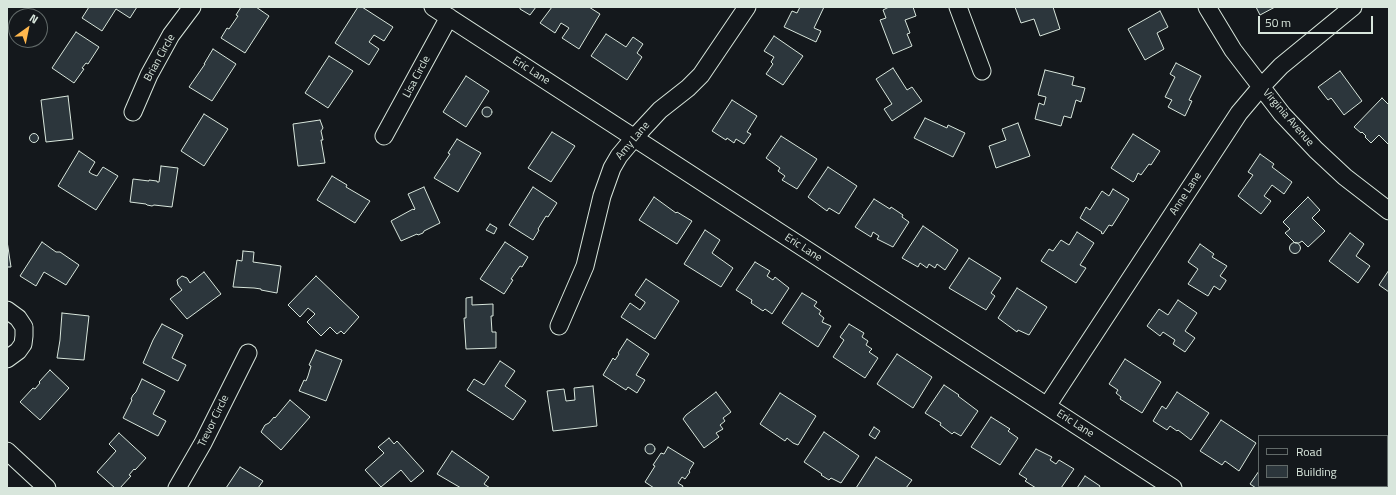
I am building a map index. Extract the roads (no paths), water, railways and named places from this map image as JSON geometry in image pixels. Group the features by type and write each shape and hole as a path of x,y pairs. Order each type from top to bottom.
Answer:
{"street":[{"name":"Brian Circle","path":"133,112 149,75 171,35 192,7"},
{"name":"Eric Lane","path":"433,7 1173,488"},
{"name":"Amy Lane","path":"559,326 586,266 602,196 612,168 619,156 660,110 688,88 701,75 747,7"},
{"path":"958,7 982,71"},
{"name":"Virginia Avenue","path":"1207,7 1233,50 1282,114 1345,177 1389,211"},
{"name":"Anne Lane","path":"1047,406 1239,113 1281,66 1353,7"},
{"name":"Lisa Circle","path":"384,136 449,17"},
{"path":"7,310 18,318 24,327 24,336 23,344 18,351 7,359"},
{"name":"Trevor Circle","path":"177,488 203,443 248,353"},
{"path":"7,451 47,488"}]}
